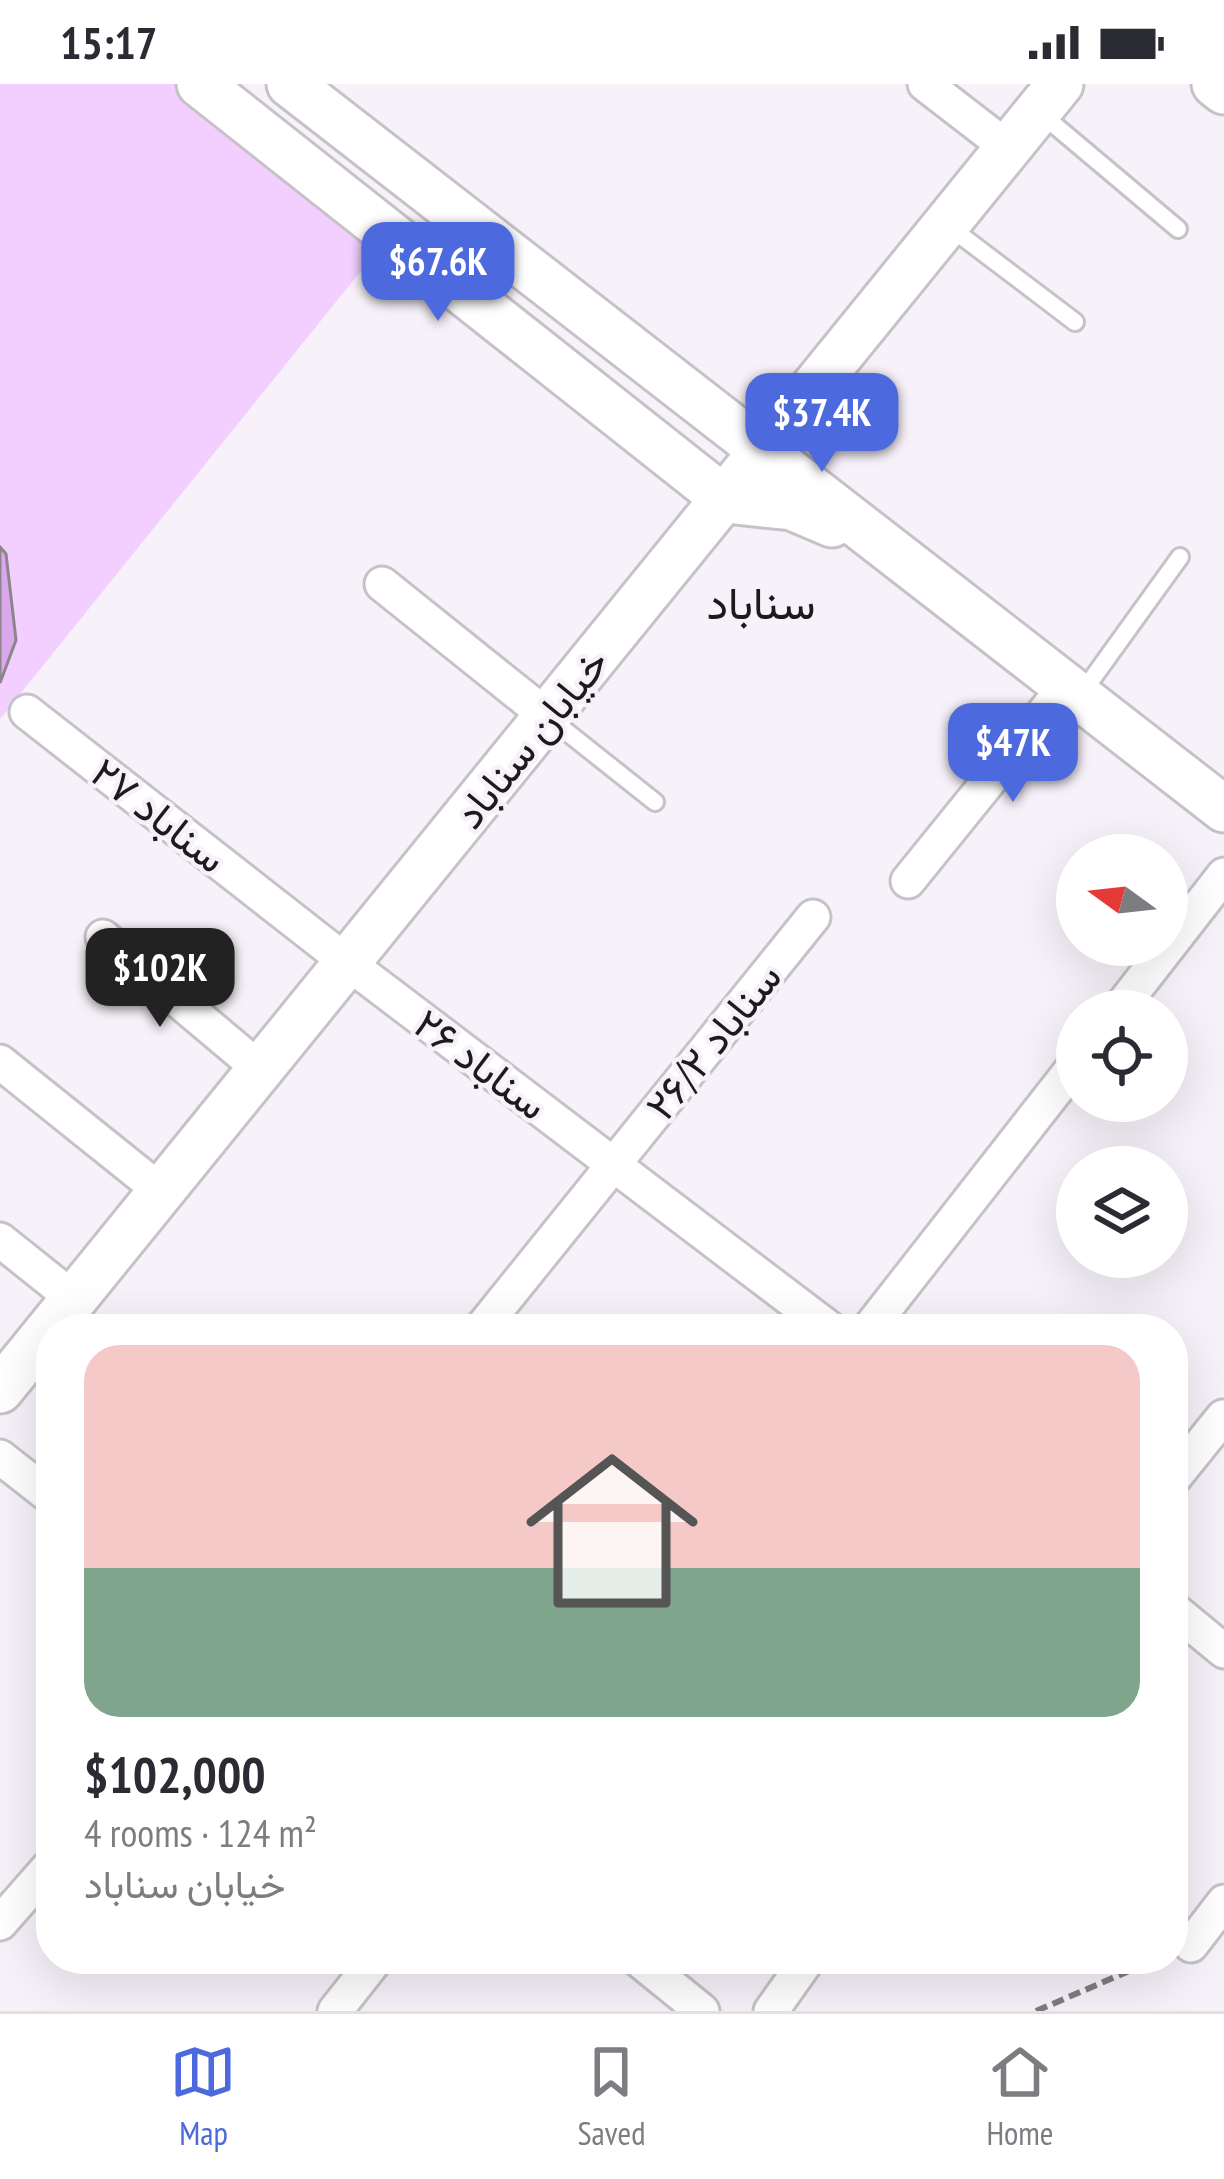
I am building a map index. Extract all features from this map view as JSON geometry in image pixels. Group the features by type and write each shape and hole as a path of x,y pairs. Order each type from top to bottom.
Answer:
{"main road":[{"path":"200,84 725,500 792,506 890,550"},
{"path":"290,84 1224,809"},
{"path":"1215,84 1224,91"},
{"name":"خیابان سناباد","path":"62,1314 1049,98"},
{"name":"خیابان سناباد","path":"0,1390 36,1346"}],"street":[{"path":"925,84 1008,148"},
{"path":"382,584 548,716"},
{"path":"908,881 1072,692"},
{"name":"سناباد ۲۷","path":"28,712 348,963"},
{"path":"1134,990 1224,875"},
{"name":"سناباد ۲۶/۲","path":"493,1314 813,917"},
{"path":"103,937 261,1070"},
{"name":"سناباد ۲۶","path":"348,963 810,1314"},
{"path":"0,1062 162,1192"},
{"path":"880,1314 1056,1090"},
{"path":"0,1240 74,1299"},
{"path":"1188,1460 1222,1417"},
{"path":"0,1457 36,1485"},
{"path":"1188,1621 1224,1651"},
{"path":"0,1923 36,1882"},
{"path":"1191,1945 1224,1902"},
{"path":"335,2011 364,1974"},
{"path":"656,1974 702,2011"},
{"path":"771,2011 797,1974"}],"lane":[{"path":"1049,98 1178,229"},
{"path":"946,224 1075,322"},
{"path":"1072,692 1180,556"},
{"path":"548,716 655,802"}],"path":[{"path":"1036,2011 1122,1974"}],"shaded area":[{"path":"0,84 187,84 385,241 0,719"}],"building":[{"path":"0,547 6,554 16,640 0,683"}],"district":[{"name":"سناباد","path":"761,603"}]}
